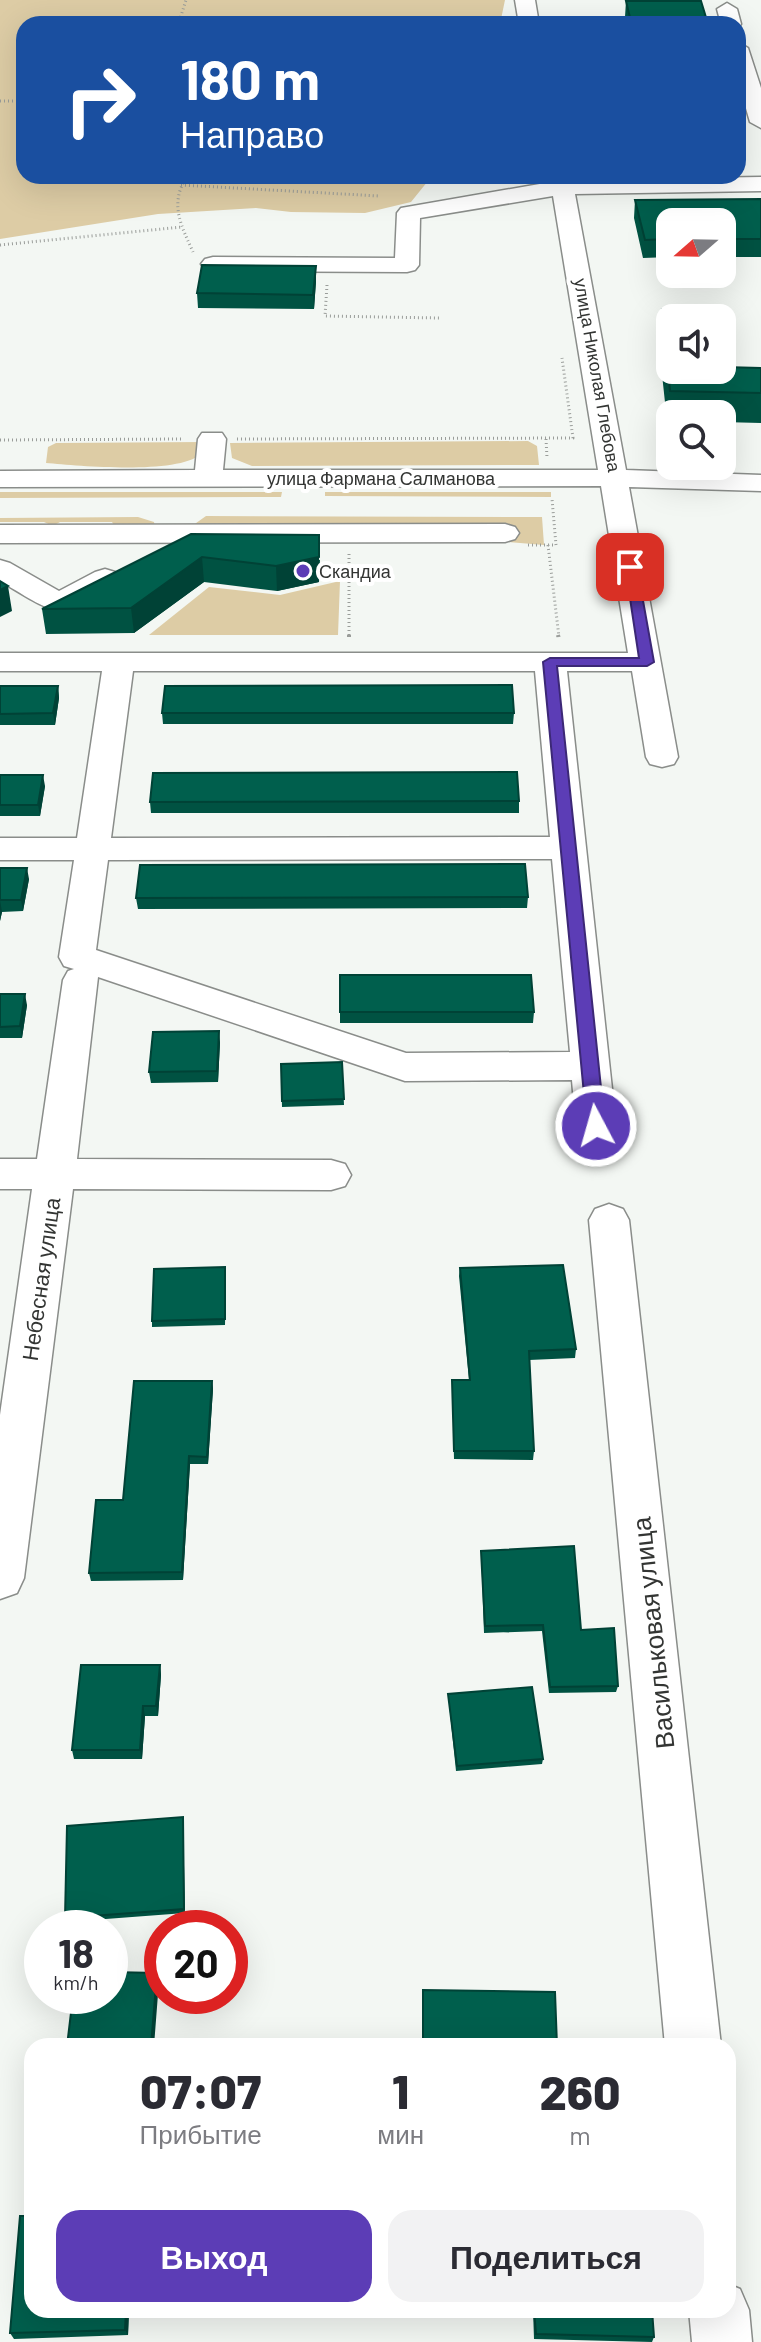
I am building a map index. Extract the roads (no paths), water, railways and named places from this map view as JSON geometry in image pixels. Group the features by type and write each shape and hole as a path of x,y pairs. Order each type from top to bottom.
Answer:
{"street":[{"path":"746,74 761,122"},
{"path":"213,264 407,265 409,213 553,184"},
{"name":"улица Николая Глебова","path":"563,184 662,757"},
{"path":"208,477 212,439"},
{"name":"улица Фармана Салманова","path":"0,479 208,477 280,491 552,500 618,491 761,510"},
{"name":"улица Фармана Салманова","path":"0,503 175,503 280,491 618,491 761,483"},
{"path":"0,569 58,603 153,553 172,533 175,503"},
{"path":"0,534 505,533"},
{"path":"549,651 596,1126"},
{"path":"0,662 549,651 647,662"},
{"path":"119,662 77,957 405,1067 590,1066"},
{"path":"0,849 569,848"},
{"name":"Небесная улица","path":"0,1578 81,980"},
{"path":"0,1174 331,1175"},
{"name":"Васильковая улица","path":"609,1220 692,2038"},
{"path":"720,2318 722,2342"}],"place":[{"name":"Скандиа","path":"303,571"}]}
